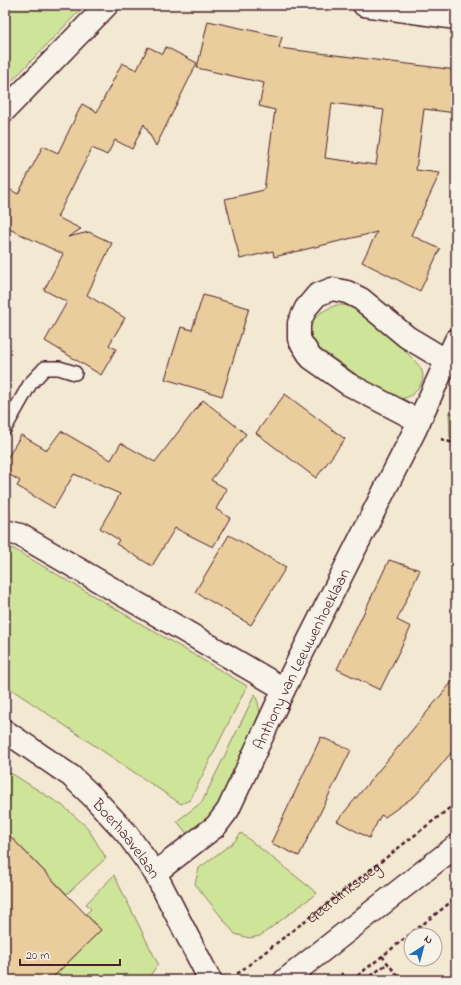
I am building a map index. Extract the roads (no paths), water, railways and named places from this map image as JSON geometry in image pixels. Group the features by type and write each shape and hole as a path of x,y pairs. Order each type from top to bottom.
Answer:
{"street":[{"path":"5,110 107,5"},
{"path":"364,5 456,18"},
{"path":"419,421 348,384 311,358 299,339 299,323 306,308 318,295 332,289 347,292 361,299 408,337 448,374"},
{"name":"Anthony van Leeuwenhoeklaan","path":"155,873 216,826 228,810 284,689 419,421 448,374 456,340"},
{"path":"5,531 20,535 284,689"},
{"name":"Boerhaavelaan","path":"5,731 71,776 93,797 127,834 155,873 210,980"},
{"name":"Geerdinksweg","path":"285,980 456,846"}],"lane":[{"path":"5,428 30,384 45,368 59,368 75,373"}]}
